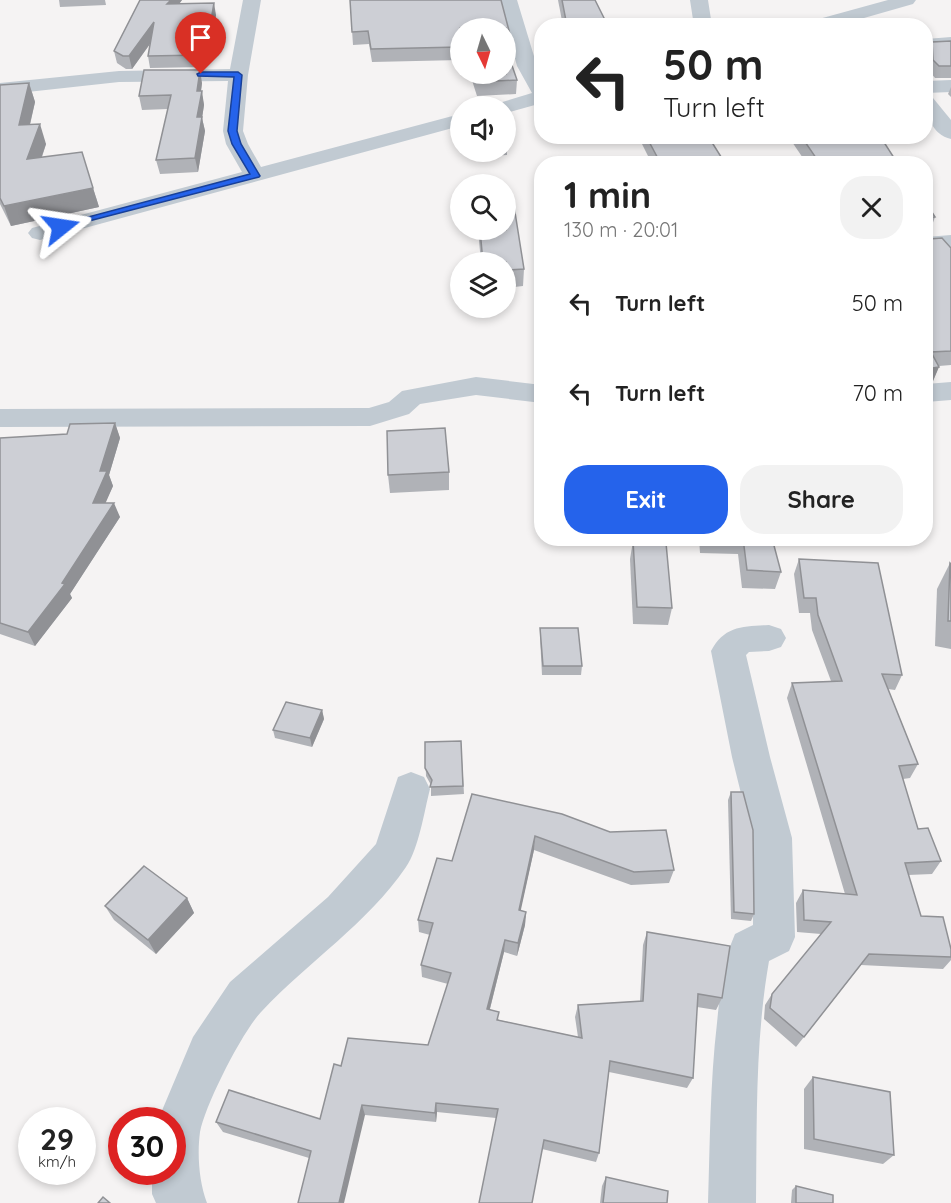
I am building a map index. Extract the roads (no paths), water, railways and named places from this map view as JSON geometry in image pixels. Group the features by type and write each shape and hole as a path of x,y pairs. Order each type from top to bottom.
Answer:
{"street":[{"path":"252,0 238,75 233,131 237,144 255,176"},
{"path":"508,0 527,66 534,80"},
{"path":"699,0 702,18"},
{"path":"865,18 908,0"},
{"path":"933,43 951,42"},
{"path":"0,89 49,81 96,77 238,75"},
{"path":"933,87 951,86"},
{"path":"516,104 534,98"},
{"path":"933,111 951,133"},
{"path":"40,233 450,123"},
{"path":"933,243 951,242"},
{"path":"0,418 370,417 399,408 412,397 476,386 534,393"},
{"path":"933,393 951,392"},
{"path":"732,1203 735,1048 742,983 750,948 774,937 772,838 751,757 728,651 741,639 769,638"},
{"path":"183,1203 176,1194 177,1131 209,1053 245,997 343,911 393,853 411,789"}]}
